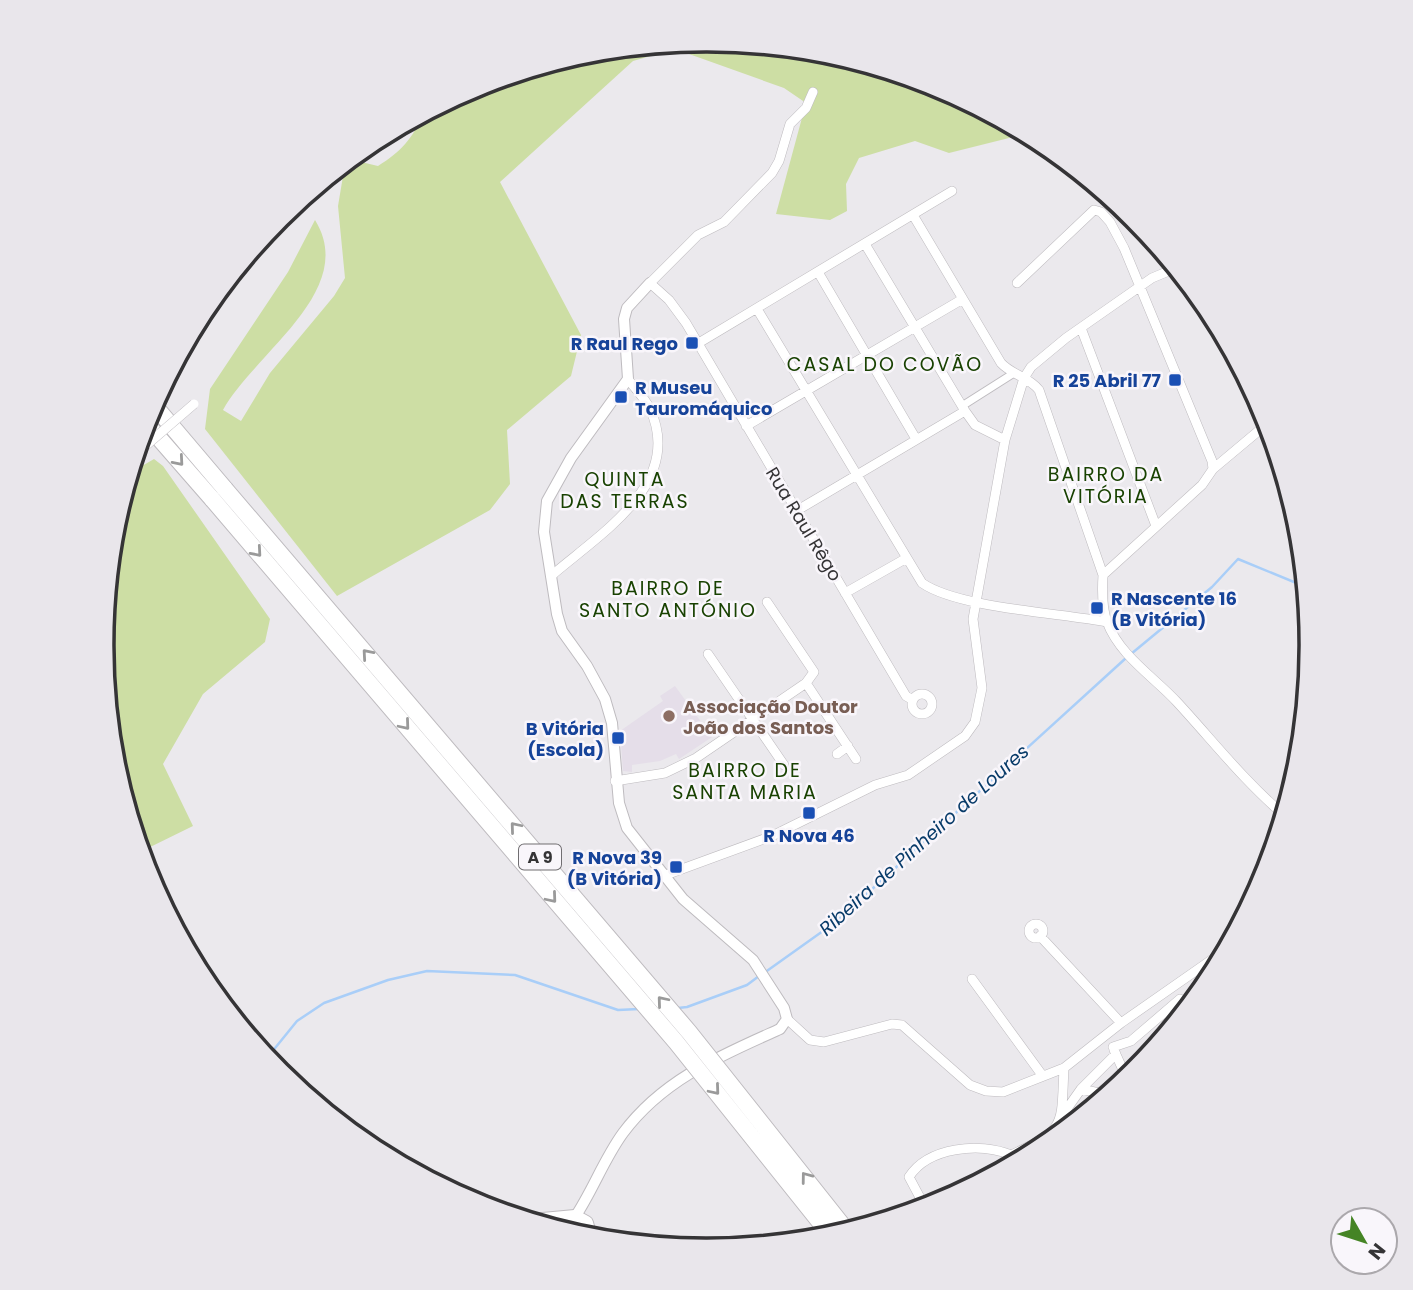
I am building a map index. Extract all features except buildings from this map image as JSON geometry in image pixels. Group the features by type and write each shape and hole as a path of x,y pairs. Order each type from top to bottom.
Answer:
{"highway":[{"name":"A 9","path":"161,413 219,494 676,1042 823,1226"},
{"name":"A 9","path":"154,431 219,494 689,1032 840,1222"}],"street":[{"path":"551,576 638,499 655,470 659,443 655,421 649,406 628,379 624,319 627,308 698,235 724,222 772,173 779,161 790,124 806,108 813,92"},
{"path":"697,344 953,191"},
{"path":"1017,282 1094,210 1101,212 1110,222 1140,286 1213,469"},
{"path":"913,215 961,300 1001,363 1039,390 1103,575 1107,622 1123,649 1176,701 1251,788 1276,808"},
{"path":"865,244 963,409 975,425 1005,440"},
{"path":"818,272 916,439"},
{"path":"663,876 772,836 875,785 922,768 965,736 975,722 982,688 973,619 1005,440 1024,378 1040,358 1140,286 1167,272"},
{"name":"Rua Raul Rêgo","path":"650,283 669,300 697,344 906,696 914,700"},
{"path":"746,426 961,300"},
{"path":"757,309 916,577 932,589 977,601 1107,622"},
{"path":"1081,328 1156,526"},
{"path":"796,511 916,439 1014,373"},
{"path":"628,379 571,458 547,501 544,531 562,631 587,666 605,699 612,723 615,781 627,828 683,899 757,965 787,1019 810,1040 824,1042 892,1024 902,1026 970,1085 986,1091 1003,1092 1064,1068 1121,1023 1205,964"},
{"path":"150,442 194,404"},
{"path":"1103,575 1202,485 1213,469 1259,431"},
{"path":"845,593 905,559"},
{"path":"615,781 665,773 696,758 806,682 814,672 767,601"},
{"path":"708,654 784,765"},
{"path":"806,682 856,759"},
{"path":"837,754 848,746"},
{"path":"1040,936 1121,1023"},
{"path":"972,979 1042,1075"},
{"path":"1060,1120 1082,1087 1114,1050 1132,1041 1180,999 1173,987"},
{"path":"581,1224 589,1195 613,1148 650,1102 680,1077 780,1030 787,1019"},
{"path":"1108,1035 1121,1067"},
{"path":"1063,1115 1064,1068"},
{"path":"1082,1087 1095,1092"},
{"path":"919,1197 909,1177 915,1167 947,1152 966,1149 1004,1157"}],"shaded area":[{"name":"Associação Doutor João dos Santos","path":"675,686 712,737 679,759 676,754 660,761 632,765 632,772 623,771 620,731 663,701 660,696"}],"green space":[{"path":"686,53 784,58 860,73 933,98 1012,137 949,153 915,141 859,158 846,184 847,211 830,220 776,214 806,103 784,88"},
{"path":"652,56 633,61 500,182 581,335 571,376 507,430 510,484 490,510 337,596 205,429 210,389 288,272 315,220 325,246 323,272 313,297 297,321 237,389 223,410 241,421 270,373 334,296 345,278 338,206 343,178 363,162 378,166 386,161 400,150 415,130 444,114 516,84 591,64"},
{"path":"154,459 163,466 270,619 265,642 203,694 163,764 193,826 150,847 125,761 115,684 114,645 115,606 125,529 142,466"}],"waterway":[{"name":"Ribeira de Pinheiro de Loures","path":"1131,654 1212,587 1238,559 1296,583"},
{"name":"Ribeira de Pinheiro de Loures","path":"764,973 837,921 1126,658"},
{"name":"Ribeira de Pinheiro de Loures","path":"274,1049 297,1021 324,1003 388,980 427,971 515,975 618,1010 639,1009"},
{"name":"Ribeira de Pinheiro de Loures","path":"678,1008 747,985 759,976"}],"place":[{"name":"R Raul Rego","path":"692,343"},
{"name":"R 25 Abril 77","path":"1175,380"},
{"name":"R Museu Tauromáquico","path":"621,397"},
{"name":"R Nascente 16 (B Vitória)","path":"1097,608"},
{"name":"Associação Doutor João dos Santos","path":"669,716"},
{"name":"B Vitória (Escola)","path":"618,738"},
{"name":"R Nova 46","path":"809,813"},
{"name":"R Nova 39 (B Vitória)","path":"676,867"}],"district":[{"name":"CASAL DO COVÃO","path":"885,364"},
{"name":"BAIRRO DA VITÓRIA","path":"1106,485"},
{"name":"QUINTA DAS TERRAS","path":"625,490"},
{"name":"BAIRRO DE SANTO ANTÓNIO","path":"668,599"},
{"name":"BAIRRO DE SANTA MARIA","path":"745,781"}]}
